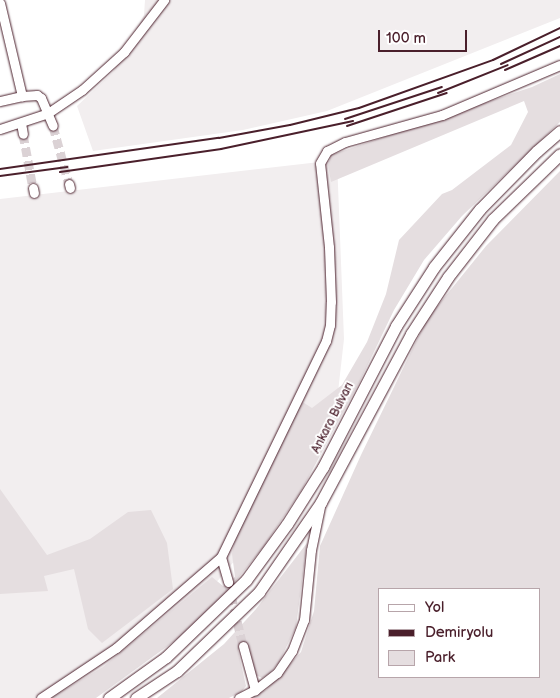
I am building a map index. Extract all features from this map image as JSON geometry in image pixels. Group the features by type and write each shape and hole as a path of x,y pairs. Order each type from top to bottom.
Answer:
{"main road":[{"name":"Ankara Bulvarı","path":"109,698 166,658 246,580 287,524 324,467 396,326 434,267 480,209 537,151 560,132"},
{"path":"136,698 177,671 259,592 321,502 411,334 448,277 493,220 560,154"}],"street":[{"path":"0,129 48,113 102,74 124,52 164,0"},
{"path":"0,4 3,27 22,96"},
{"path":"40,698 116,648 221,557 326,341 330,325 331,302 329,247 320,163 327,151 345,142 442,115 560,65"},
{"path":"0,101 22,96 38,95 42,98 52,126"},
{"path":"21,123 23,134"},
{"path":"239,698 255,690 277,673 292,651 304,620 311,550 321,502"},
{"path":"221,557 228,582"},
{"path":"242,646 255,690"}],"shaded area":[{"path":"145,0 560,0 560,18 327,111 243,130 93,151 77,106 113,72 144,15"},
{"path":"337,160 344,339 338,392 263,527 178,628 86,698 0,698 0,199"}],"green space":[{"path":"560,74 560,122 462,216 424,260 394,310 359,383 301,491 264,546 223,597 180,637 96,698 51,698 103,667 212,577 223,586 235,577 232,554 236,535 301,401 312,408 342,385 367,342 386,294 399,240 442,194 452,190 511,145 528,112 524,101 331,182 328,165 331,155 532,87"},
{"path":"560,171 560,698 248,698 266,690 301,652 314,611 320,546 361,455 427,319 486,246"},
{"path":"0,489 47,555 90,539 128,512 151,510 167,543 173,589 102,643 88,629 74,569 44,576 48,591 0,594"},
{"path":"307,543 296,627 279,662 270,673 262,678 256,675 247,642 238,650 246,686 241,692 229,698 157,698 224,644 256,609"}],"tunnel":[{"path":"53,126 69,184"},
{"path":"23,134 33,188"},
{"path":"228,582 243,646"}],"railway":[{"path":"0,169 219,138 290,125 359,108 493,60 560,28"},
{"path":"501,64 560,37"},
{"path":"505,70 560,46"},
{"path":"438,93 508,65"},
{"path":"345,119 442,87"},
{"path":"347,126 447,93"},
{"path":"60,172 221,149 353,121"},
{"path":"0,176 67,167"}]}
